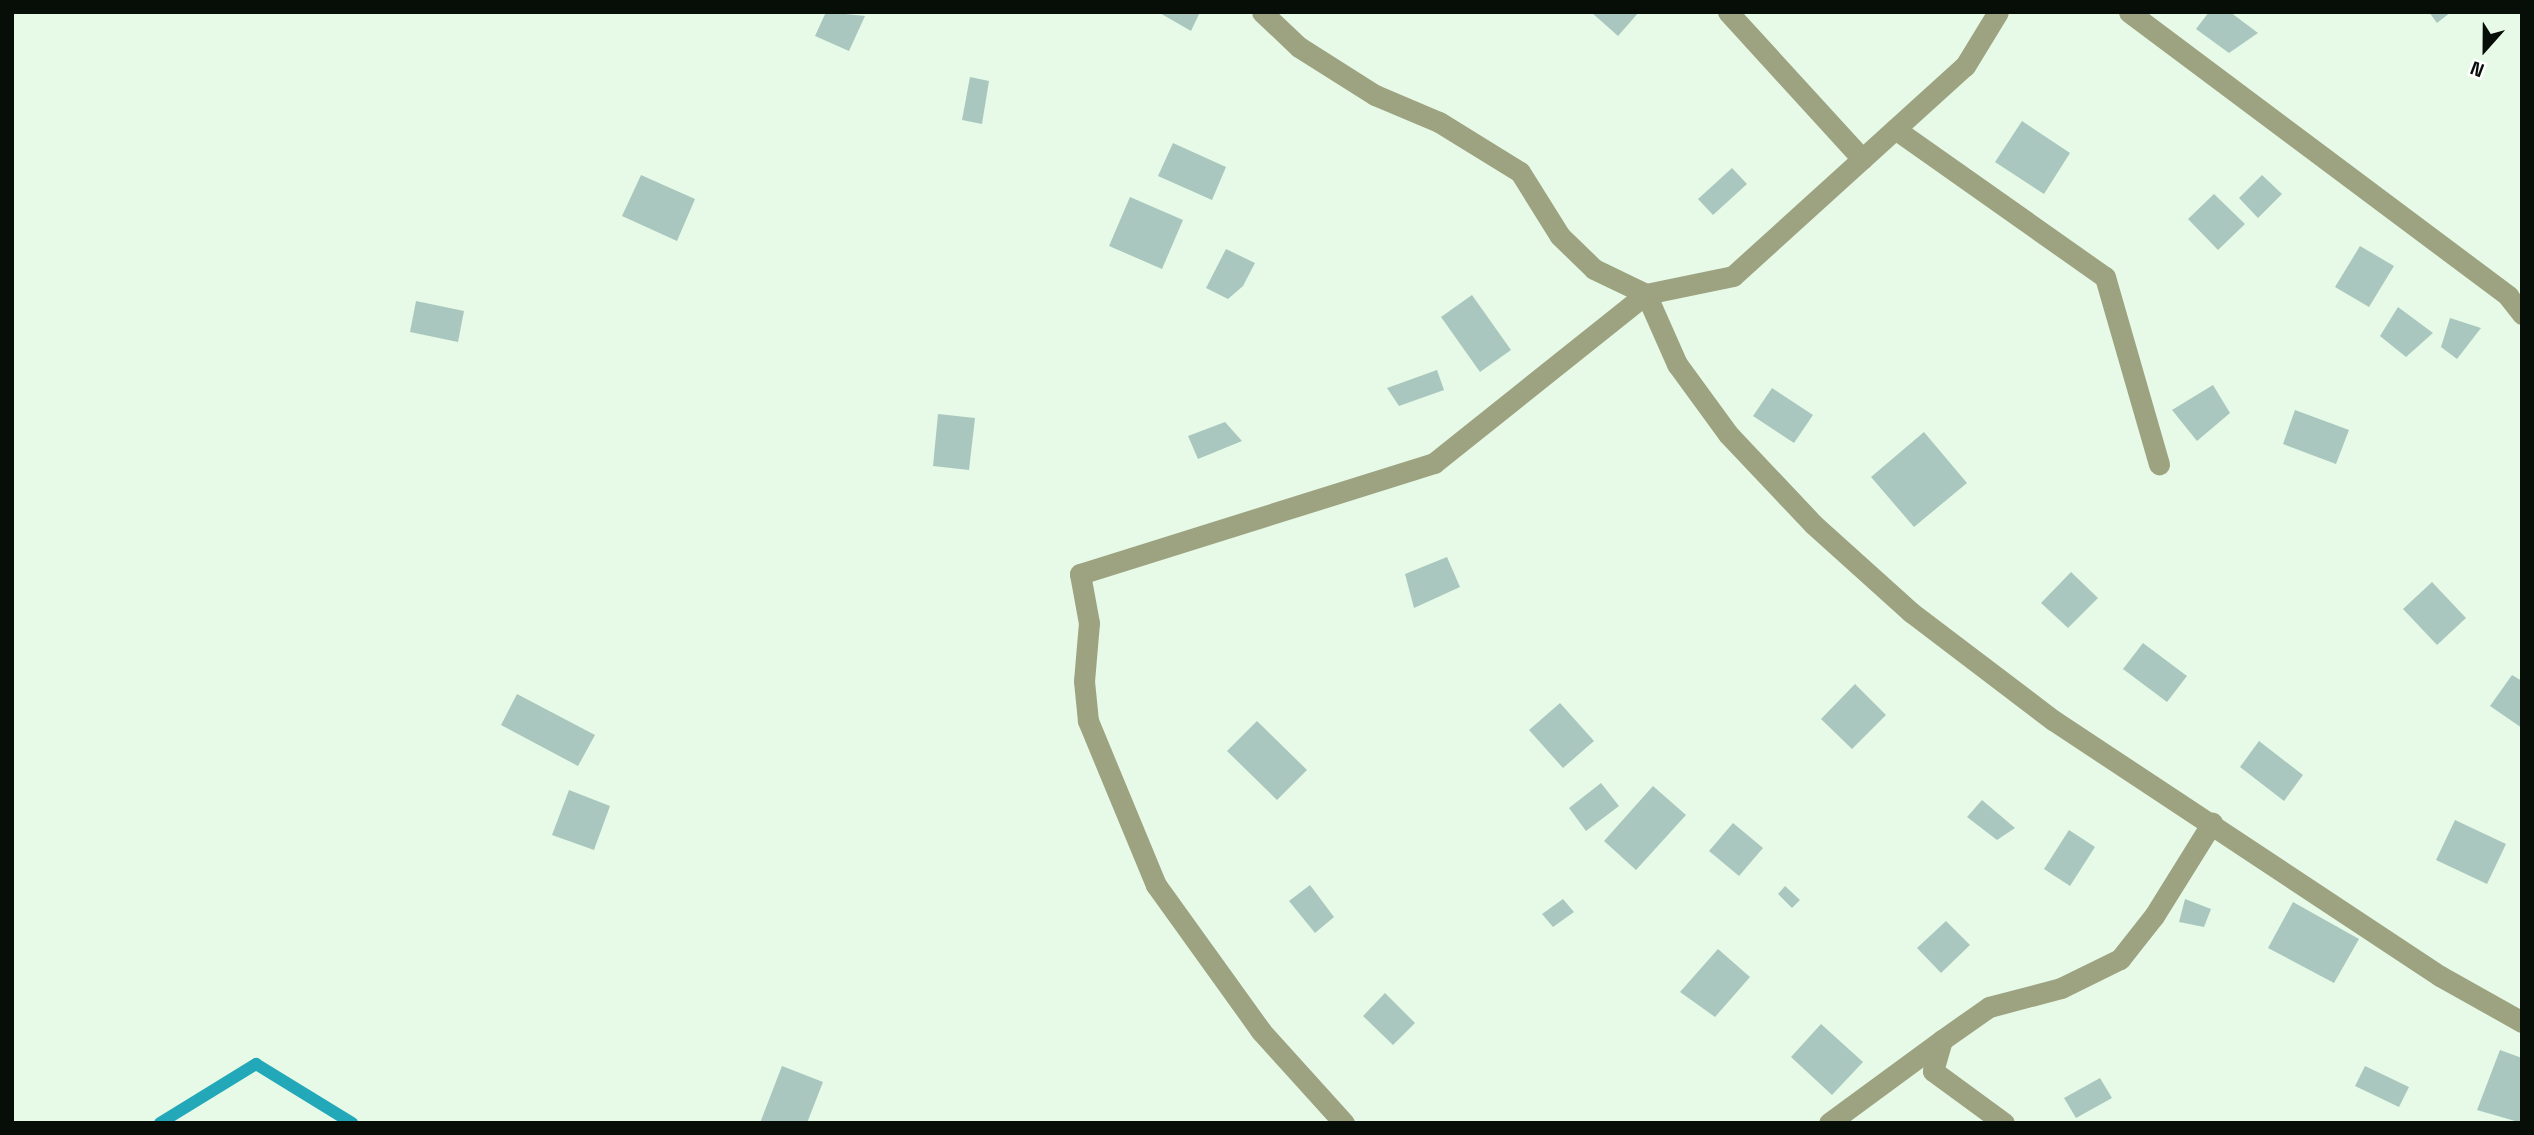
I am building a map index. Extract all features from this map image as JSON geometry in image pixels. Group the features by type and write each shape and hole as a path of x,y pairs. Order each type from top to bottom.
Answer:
{"street":[{"path":"1262,12 1299,47 1376,95 1439,122 1520,172 1560,236 1594,269 1646,294 1677,364 1728,434 1813,524 1912,613 2053,720 2440,976 2522,1022"},
{"path":"1728,12 1862,159"},
{"path":"1344,1123 1261,1031 1156,885 1088,721 1084,681 1089,623 1080,574 1434,463 1646,294 1733,276 1965,66 1998,12"},
{"path":"2129,12 2508,296 2522,314"},
{"path":"1895,129 2105,278 2159,464"},
{"path":"1829,1123 1989,1007 2062,988 2120,959 2154,916 2212,823"},
{"path":"1942,1040 1933,1071 2004,1123"}],"building":[{"path":"826,12 865,16 849,51 815,36"},
{"path":"1158,12 1200,12 1191,31"},
{"path":"1591,12 1639,12 1618,36"},
{"path":"2209,12 2230,12 2258,33 2229,53 2196,29"},
{"path":"2429,12 2451,12 2437,23"},
{"path":"970,77 989,81 982,124 962,120"},
{"path":"2022,121 2070,153 2044,194 1995,162"},
{"path":"1173,143 1226,167 1212,200 1158,176"},
{"path":"1732,168 1747,184 1713,215 1698,199"},
{"path":"641,175 695,199 677,241 622,216"},
{"path":"2262,175 2282,194 2258,218 2239,198"},
{"path":"2214,194 2245,224 2218,250 2188,219"},
{"path":"1130,197 1183,220 1162,269 1109,246"},
{"path":"2360,246 2394,266 2369,307 2335,287"},
{"path":"1226,249 1255,263 1243,286 1228,299 1206,288"},
{"path":"1472,295 1511,350 1480,372 1441,317"},
{"path":"416,301 464,311 458,342 410,332"},
{"path":"2398,307 2433,333 2406,357 2380,336"},
{"path":"2450,318 2481,328 2457,359 2441,347"},
{"path":"1437,370 1444,390 1399,406 1387,388"},
{"path":"2213,385 2230,413 2197,441 2172,410"},
{"path":"1772,388 1813,415 1794,443 1753,416"},
{"path":"2295,410 2349,430 2336,464 2283,444"},
{"path":"938,414 975,418 969,470 933,466"},
{"path":"1225,422 1242,441 1198,459 1188,436"},
{"path":"1924,432 1967,483 1914,527 1871,477"},
{"path":"1447,557 1460,587 1414,608 1405,574"},
{"path":"2071,572 2098,598 2068,628 2041,603"},
{"path":"2432,582 2466,618 2437,645 2403,609"},
{"path":"2143,643 2187,676 2167,702 2123,669"},
{"path":"2512,675 2522,681 2522,728 2490,706"},
{"path":"1855,684 1886,715 1852,749 1821,719"},
{"path":"517,694 595,735 578,766 501,725"},
{"path":"1560,703 1594,741 1563,768 1529,730"},
{"path":"1257,721 1307,770 1277,800 1227,751"},
{"path":"2259,741 2303,775 2284,801 2240,767"},
{"path":"1601,783 1619,806 1586,831 1569,808"},
{"path":"1653,786 1686,815 1636,870 1604,841"},
{"path":"569,790 610,806 594,850 552,835"},
{"path":"1982,800 2015,828 1997,840 1967,817"},
{"path":"2455,820 2506,844 2487,884 2436,860"},
{"path":"1733,823 1763,848 1739,876 1709,851"},
{"path":"2069,830 2095,847 2070,886 2044,869"},
{"path":"1310,885 1334,917 1315,933 1289,901"},
{"path":"1785,886 1800,900 1792,908 1778,894"},
{"path":"1563,899 1574,912 1553,927 1542,914"},
{"path":"2185,899 2211,909 2204,927 2179,922"},
{"path":"2293,902 2359,939 2334,983 2268,948"},
{"path":"1946,921 1970,945 1941,973 1917,948"},
{"path":"1718,949 1750,977 1715,1017 1680,992"},
{"path":"1385,993 1415,1023 1393,1045 1363,1016"},
{"path":"1821,1024 1863,1062 1832,1095 1791,1057"},
{"path":"2500,1050 2522,1058 2522,1123 2477,1110"},
{"path":"782,1066 823,1082 807,1123 760,1123"},
{"path":"2365,1066 2409,1087 2399,1107 2355,1086"},
{"path":"2100,1078 2112,1098 2076,1118 2064,1098"}],"waterway":[{"path":"160,1123 256,1064 352,1123"}]}
